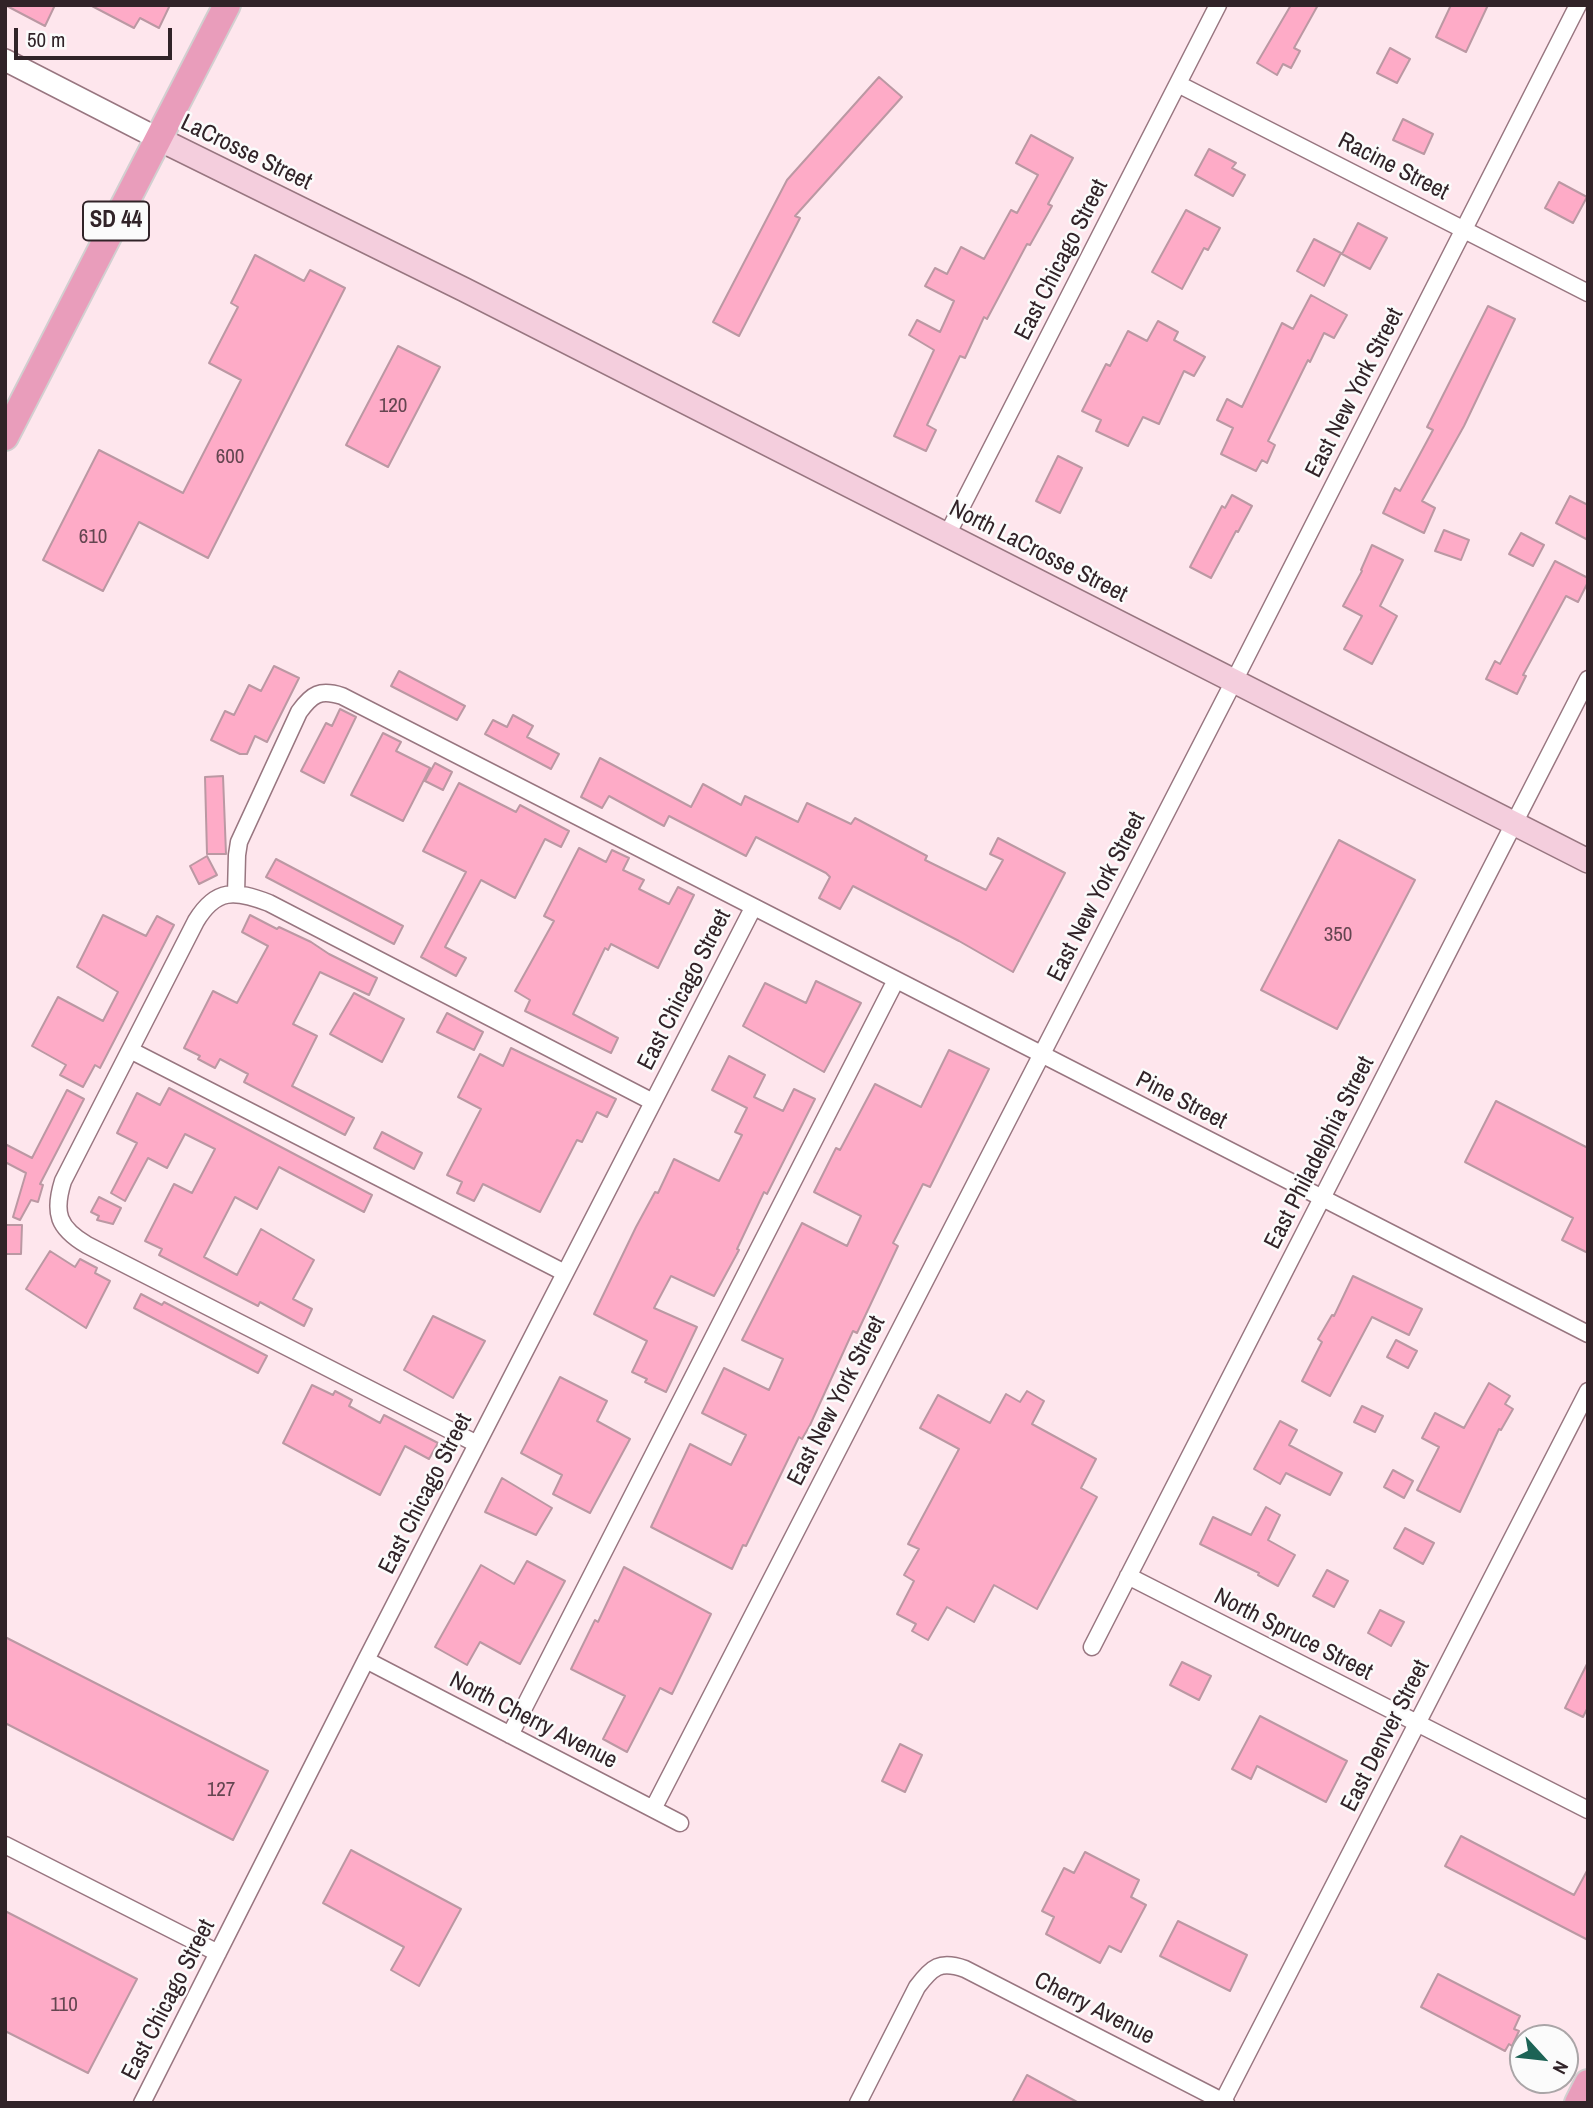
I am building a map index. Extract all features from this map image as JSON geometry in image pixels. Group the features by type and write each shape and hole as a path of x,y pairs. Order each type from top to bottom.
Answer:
{"main road":[{"name":"SD 44","path":"5,437 227,5"},
{"name":"LaCrosse Street","path":"159,139 465,290"},
{"name":"North LaCrosse Street","path":"465,290 1588,861"},
{"path":"1578,2103 1588,2083"}],"street":[{"name":"East Chicago Street","path":"947,535 1218,5"},
{"name":"East New York Street","path":"653,1809 1234,681 1578,5"},
{"name":"LaCrosse Street","path":"5,60 159,139"},
{"name":"Racine Street","path":"1178,84 1588,293"},
{"name":"East Philadelphia Street","path":"1092,1647 1588,679"},
{"name":"Pine Street","path":"236,894 236,855 245,824 299,712 307,701 318,694 329,692 342,696 1588,1334"},
{"path":"477,1444 88,1245 66,1229 58,1208 63,1181 130,1050 204,908 216,897 236,894 269,903 653,1102"},
{"name":"East Chicago Street","path":"142,2103 366,1660 753,908"},
{"path":"510,1735 896,980"},
{"path":"130,1050 565,1273"},
{"name":"East Denver Street","path":"1224,2102 1588,1391"},
{"name":"North Spruce Street","path":"1128,1576 1588,1810"},
{"name":"North Cherry Avenue","path":"366,1660 680,1823"},
{"path":"5,1845 218,1954"},
{"name":"Cherry Avenue","path":"858,2103 917,1987 928,1973 939,1966 952,1964 1224,2102"}],"building":[{"path":"5,5 55,5 45,26"},
{"path":"90,5 170,5 159,28 140,18 134,28"},
{"path":"1291,5 1318,5 1294,48 1300,51 1291,68 1283,64 1277,75 1257,63"},
{"path":"1451,5 1488,5 1466,52 1436,37"},
{"path":"1390,48 1410,59 1397,83 1377,73"},
{"path":"879,77 902,97 795,216 800,218 739,336 713,322 787,180"},
{"path":"1403,119 1433,134 1424,154 1393,140"},
{"path":"1031,135 1073,158 1048,204 1052,206 1030,245 1027,244 987,319 984,317 965,358 960,356 927,425 936,430 926,451 894,436 934,350 909,335 917,320 940,332 954,301 925,286 935,268 947,274 961,247 984,259 1011,210 1017,213 1038,175 1016,163"},
{"path":"1209,149 1236,163 1232,168 1245,175 1233,196 1195,175"},
{"path":"1559,182 1587,197 1573,223 1545,208"},
{"path":"1186,210 1220,228 1208,250 1204,248 1182,289 1152,272"},
{"path":"1358,223 1387,238 1370,269 1342,254"},
{"path":"1314,239 1341,253 1324,286 1297,271"},
{"path":"255,255 304,281 310,270 345,288 208,558 139,522 103,591 43,560 99,450 183,493 241,380 209,363 238,307 231,303"},
{"path":"1311,295 1347,315 1334,338 1324,333 1310,362 1308,360 1268,441 1275,445 1267,463 1262,460 1256,471 1221,454 1233,428 1217,420 1227,399 1242,407 1282,323 1293,329"},
{"path":"1488,306 1515,319 1464,426 1422,501 1435,508 1424,533 1383,513 1395,488 1400,491 1433,430 1427,427"},
{"path":"1158,321 1178,332 1174,340 1205,357 1194,376 1184,371 1159,424 1143,417 1128,446 1096,431 1101,420 1082,411 1106,364 1110,366 1128,331 1147,341"},
{"path":"398,346 440,367 388,467 346,445"},
{"path":"1058,456 1082,468 1060,513 1036,501"},
{"path":"1232,495 1252,506 1211,578 1190,567 1222,506 1225,508"},
{"path":"1570,496 1588,505 1588,540 1556,523"},
{"path":"1444,530 1469,540 1461,560 1435,551"},
{"path":"1521,533 1544,545 1533,566 1509,554"},
{"path":"1372,545 1403,560 1380,606 1397,616 1372,664 1344,649 1362,616 1343,606 1362,571"},
{"path":"1555,561 1588,578 1588,582 1578,602 1566,596 1523,675 1526,676 1517,694 1486,679 1495,661 1500,664"},
{"path":"274,666 299,678 267,742 255,736 247,754 240,754 211,740 225,711 234,715 249,685 261,691"},
{"path":"399,671 465,706 457,720 391,686"},
{"path":"340,709 356,717 324,783 301,771 326,723 332,726"},
{"path":"513,715 533,726 527,737 559,754 551,769 485,734 493,720 507,727"},
{"path":"383,733 401,742 396,751 430,768 403,821 351,795"},
{"path":"600,758 691,807 703,784 741,805 745,796 798,822 807,803 851,824 855,818 927,856 925,860 986,890 1003,860 990,854 998,838 1065,873 1013,972 853,886 840,909 819,898 830,877 826,873 756,837 746,856 669,816 664,826 609,796 602,808 581,797"},
{"path":"435,763 452,772 443,790 425,781"},
{"path":"223,776 226,854 207,854 205,777"},
{"path":"459,783 516,812 520,805 569,831 561,847 545,839 515,898 481,880 445,947 466,958 456,976 421,957 466,872 423,851"},
{"path":"1339,840 1415,880 1337,1029 1261,990"},
{"path":"579,848 606,862 612,850 629,858 623,870 644,880 639,889 669,904 678,887 694,895 658,968 611,944 608,950 605,948 573,1014 618,1038 611,1053 525,1011 530,1000 515,991 554,921 544,916"},
{"path":"207,856 217,875 199,884 190,866"},
{"path":"276,859 403,926 394,944 266,877"},
{"path":"103,915 146,936 157,916 174,925 100,1068 95,1065 83,1087 60,1075 66,1065 32,1046 58,997 103,1021 118,992 77,967"},
{"path":"250,915 311,942 377,978 369,995 320,972 293,1024 317,1036 292,1086 354,1118 345,1135 244,1082 248,1074 220,1059 215,1068 184,1048 213,991 237,1003 268,946 242,932"},
{"path":"816,981 861,1003 824,1072 743,1026 765,983 806,1003"},
{"path":"354,993 404,1019 382,1062 330,1034"},
{"path":"447,1013 483,1032 474,1050 437,1032"},
{"path":"511,1048 616,1099 607,1117 597,1112 582,1142 577,1140 540,1212 483,1184 474,1201 457,1193 462,1182 447,1175 481,1109 458,1097 480,1054 503,1066"},
{"path":"949,1050 989,1069 930,1187 923,1184 893,1243 898,1246 857,1333 853,1331 810,1425 802,1439 799,1437 732,1569 651,1527 690,1444 731,1465 746,1435 702,1413 724,1368 769,1390 783,1359 742,1340 802,1223 847,1246 861,1216 814,1192 836,1148 840,1150 875,1084 921,1107"},
{"path":"729,1056 765,1075 754,1097 783,1111 794,1089 815,1099 767,1194 764,1192 737,1249 739,1250 714,1296 671,1276 654,1308 697,1327 666,1392 632,1372 647,1341 594,1314 636,1227 655,1192 658,1193 674,1159 719,1181 742,1135 735,1132 747,1108 712,1090"},
{"path":"169,1088 372,1195 364,1212 279,1167 257,1209 235,1197 204,1257 237,1275 261,1229 314,1260 293,1299 312,1309 304,1326 260,1302 258,1306 159,1255 162,1249 145,1241 174,1184 192,1193 215,1149 185,1134 167,1168 148,1158 125,1201 111,1193 137,1143 117,1133 137,1093 160,1105"},
{"path":"67,1090 84,1099 40,1184 43,1185 38,1202 31,1200 20,1220 13,1217 26,1173 5,1162 5,1144 32,1158"},
{"path":"1496,1101 1588,1148 1588,1253 1562,1240 1573,1218 1465,1162"},
{"path":"382,1132 422,1153 414,1169 374,1148"},
{"path":"99,1197 121,1208 113,1224 97,1220 99,1216 91,1212"},
{"path":"5,1225 22,1225 21,1254 5,1254"},
{"path":"50,1251 75,1267 80,1259 97,1268 95,1273 110,1281 86,1328 26,1289"},
{"path":"1353,1276 1422,1309 1409,1335 1372,1317 1330,1396 1302,1381 1322,1342 1318,1339 1332,1315 1334,1316"},
{"path":"141,1294 162,1305 164,1302 267,1356 258,1373 134,1308"},
{"path":"433,1316 485,1341 453,1398 404,1370"},
{"path":"1396,1340 1417,1351 1408,1368 1387,1357"},
{"path":"560,1377 607,1401 597,1421 630,1439 590,1513 553,1494 562,1475 521,1453"},
{"path":"1489,1383 1510,1396 1505,1404 1513,1409 1501,1430 1499,1429 1460,1512 1417,1490 1439,1447 1422,1438 1435,1413 1464,1428"},
{"path":"312,1385 333,1395 335,1391 352,1400 349,1406 380,1423 384,1415 438,1443 429,1459 405,1446 380,1495 283,1443"},
{"path":"1027,1391 1044,1401 1032,1424 1096,1459 1081,1488 1097,1497 1037,1609 994,1585 974,1622 947,1607 928,1640 912,1631 916,1624 897,1614 914,1581 904,1575 919,1549 908,1544 959,1449 920,1428 938,1395 990,1423 1006,1394 1020,1402"},
{"path":"1362,1406 1383,1416 1375,1432 1354,1422"},
{"path":"1280,1421 1297,1430 1289,1445 1342,1473 1330,1495 1286,1473 1280,1484 1254,1469"},
{"path":"1393,1470 1413,1481 1404,1498 1384,1487"},
{"path":"502,1478 552,1508 536,1535 485,1512"},
{"path":"1266,1507 1280,1515 1268,1540 1295,1555 1278,1586 1258,1575 1259,1573 1200,1544 1213,1517 1251,1535"},
{"path":"1405,1528 1434,1543 1423,1564 1394,1548"},
{"path":"527,1561 565,1581 520,1664 480,1642 467,1665 435,1647 481,1565 514,1584"},
{"path":"624,1567 711,1614 672,1694 660,1688 627,1752 603,1739 625,1696 571,1669 595,1620 598,1622"},
{"path":"1327,1570 1348,1581 1334,1607 1313,1596"},
{"path":"1380,1610 1404,1622 1391,1646 1368,1633"},
{"path":"5,1637 268,1771 233,1840 5,1723"},
{"path":"1182,1662 1211,1676 1199,1700 1170,1685"},
{"path":"1588,1662 1588,1707 1583,1717 1565,1708"},
{"path":"1260,1716 1347,1761 1326,1802 1257,1766 1251,1779 1232,1769"},
{"path":"900,1744 922,1755 905,1792 882,1781"},
{"path":"1461,1836 1574,1895 1588,1869 1588,1940 1445,1866"},
{"path":"351,1850 461,1909 419,1986 391,1970 404,1947 323,1903"},
{"path":"1085,1852 1139,1880 1131,1897 1146,1905 1121,1952 1109,1946 1100,1963 1046,1934 1054,1917 1042,1911 1064,1868 1074,1873"},
{"path":"5,1911 137,1979 88,2073 5,2031"},
{"path":"1178,1921 1247,1955 1230,1991 1160,1956"},
{"path":"1438,1974 1520,2016 1516,2024 1509,2024 1509,2044 1505,2051 1421,2007"},
{"path":"1027,2075 1079,2103 1012,2103"}]}
